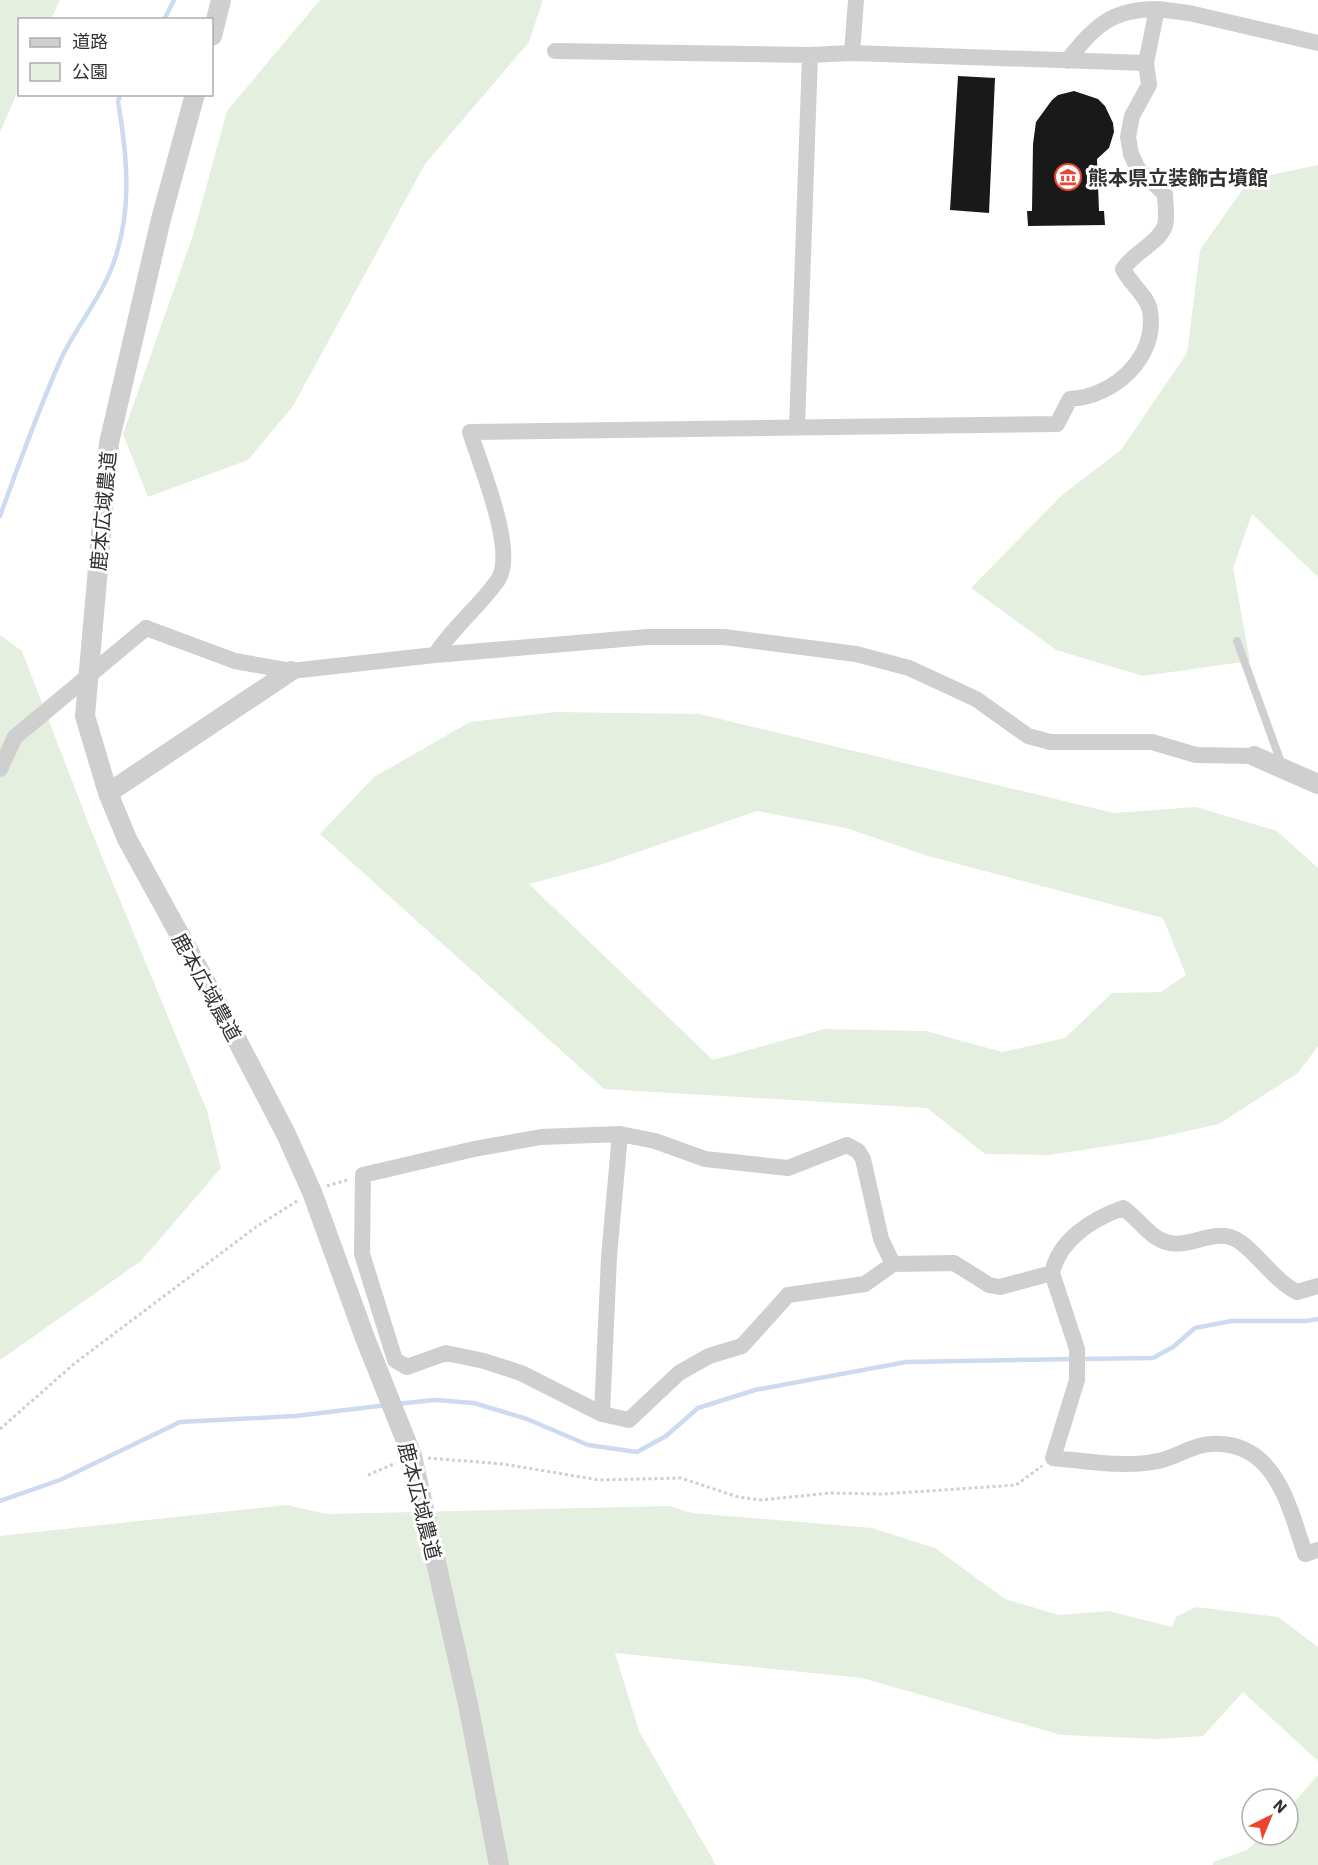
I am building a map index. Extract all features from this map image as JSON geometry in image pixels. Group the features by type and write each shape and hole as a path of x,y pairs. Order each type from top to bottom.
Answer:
{"street":[{"path":"213,32 221,0"},
{"path":"852,53 856,0"},
{"path":"1067,61 1103,21 1121,13 1157,9 1191,7 1318,43"},
{"path":"435,655 447,636 498,580 504,567 499,527 470,432 1057,424 1070,399 1085,398 1111,387 1136,366 1148,343 1151,312 1147,301 1129,282 1124,269 1132,255 1149,245 1164,227 1165,194 1138,169 1131,154 1128,137 1132,116 1149,85 1146,63 1157,9"},
{"path":"555,51 810,55 852,53 1146,63"},
{"path":"797,427 810,55"},
{"name":"鹿本広域農道","path":"194,96 161,219 109,443 85,716 108,793 127,839 226,1019 286,1134 312,1192 347,1290 412,1456 468,1704 500,1865"},
{"path":"0,769 15,737 146,628 235,661 291,671 435,655 647,637 724,638 856,654 909,668 976,699 1028,736 1050,742 1152,742 1196,755 1254,756 1318,784"},
{"path":"108,793 291,671"},
{"path":"602,1414 609,1257 620,1134"},
{"path":"893,1264 881,1239 863,1159 858,1151 848,1145 788,1168 705,1160 655,1140 620,1134 541,1137 474,1149 363,1175 362,1254 395,1360 407,1367 447,1353 484,1361 521,1373 602,1414 629,1420 679,1373 709,1356 742,1346 788,1295 865,1284 893,1264 954,1263 988,1285 1000,1287 1053,1273"},
{"path":"1318,1286 1297,1292 1282,1285 1242,1245 1229,1236 1168,1243 1154,1235 1137,1217 1123,1208 1102,1216 1067,1242 1054,1264 1053,1273 1077,1349 1077,1380 1053,1458 1129,1465 1158,1461 1209,1444 1245,1447 1272,1473 1286,1497 1305,1554 1318,1550"}],"lane":[{"path":"1237,640 1283,769"}],"path":[{"path":"0,1429 75,1363 256,1227 312,1192 363,1175"},
{"path":"368,1474 412,1456 503,1464 599,1480 681,1478 738,1497 761,1500 830,1493 883,1494 1016,1485 1053,1458"}],"green space":[{"path":"0,0 60,0 51,18 18,18 18,91 0,132"},
{"path":"320,0 543,0 529,42 425,164 293,406 248,460 148,497 123,434 193,235 227,111"},
{"path":"1318,165 1318,577 1252,514 1233,568 1250,661 1143,676 1056,650 971,588 1062,495 1121,450 1187,353 1200,250 1250,179"},
{"path":"0,635 22,651 91,830 207,1111 221,1168 141,1261 0,1360"},
{"path":"556,712 699,714 1114,813 1196,807 1277,831 1318,868 1318,1046 1298,1073 1219,1124 1147,1140 1049,1155 985,1154 927,1108 604,1089 320,834 374,777 470,722","holes":["757,811 846,828 928,856 1163,918 1186,975 1161,992 1112,993 1065,1038 1002,1052 926,1031 824,1029 713,1060 529,884 600,865"]},
{"path":"286,1505 327,1514 669,1506 692,1513 872,1528 935,1548 1005,1599 1059,1615 1108,1611 1172,1627 1176,1617 1196,1607 1278,1617 1318,1647 1318,1761 1243,1692 1203,1736 1158,1739 1061,1735 862,1678 615,1653 639,1731 716,1865 0,1865 0,1536"},
{"path":"1318,1775 1318,1865 1213,1865 1213,1862 1250,1847 1300,1847 1300,1795"}],"building":[{"path":"958,76 995,78 989,213 950,210"},
{"path":"1074,91 1098,99 1105,106 1113,123 1114,132 1109,148 1097,159 1099,211 1104,211 1105,225 1028,226 1027,211 1032,211 1033,144 1036,122 1058,95"}],"waterway":[{"path":"165,18 174,0"},
{"path":"0,516 61,359 105,283 117,251 122,230 126,188 126,166 118,102 120,96"},
{"path":"1081,1359 1153,1358 1173,1347 1195,1328 1231,1321 1318,1319"},
{"path":"396,1404 435,1400 474,1403 527,1419 588,1445 637,1452 666,1436 698,1408 755,1390 906,1362 1073,1359"},
{"path":"0,1501 60,1480 180,1422 295,1416 388,1405"}],"place":[{"name":"熊本県立装飾古墳館","path":"1068,177"}]}
